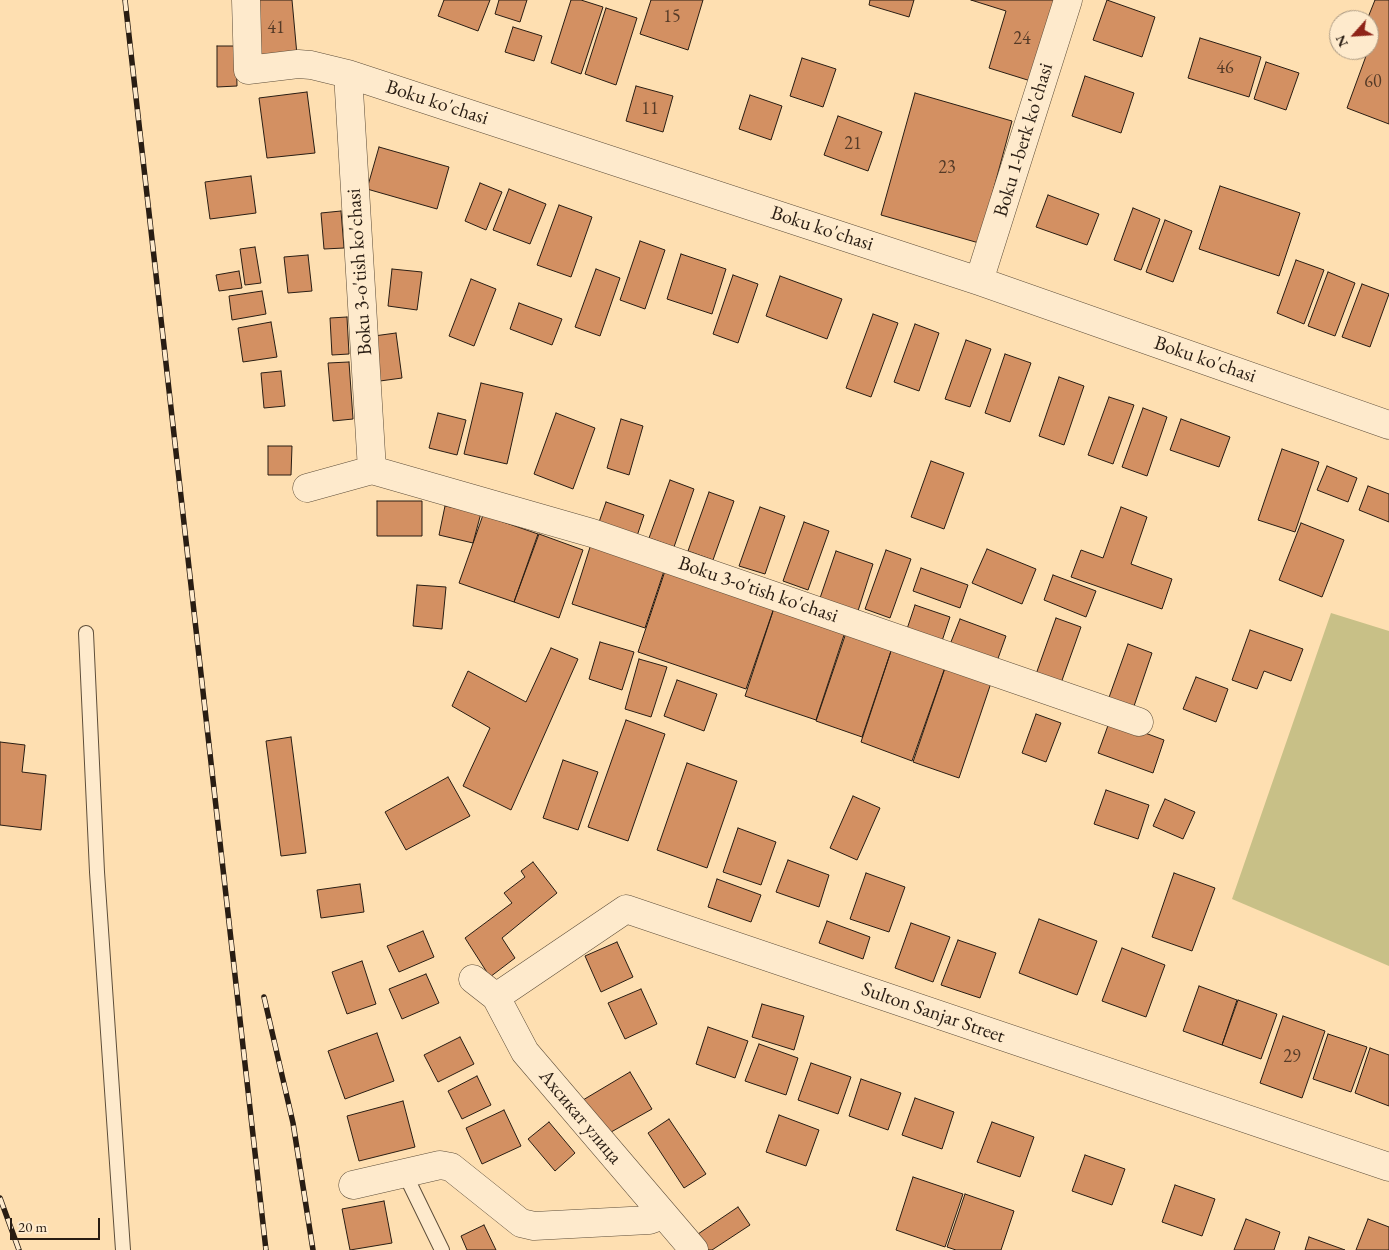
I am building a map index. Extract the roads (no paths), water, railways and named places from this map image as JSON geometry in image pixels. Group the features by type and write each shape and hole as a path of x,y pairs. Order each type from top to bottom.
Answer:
{"street":[{"name":"Boku ko'chasi","path":"246,0 248,70 304,64 348,74 980,280 1389,425"},
{"name":"Boku 1-berk ko'chasi","path":"980,280 1068,0"},
{"name":"Boku 3-o'tish ko'chasi","path":"348,74 372,470 592,533 1139,722"},
{"path":"307,488 372,470"},
{"name":"Sulton Sanjar Street","path":"496,997 626,909 1389,1167"},
{"name":"Ахсикат улица","path":"473,980 496,997 525,1052 662,1215 694,1250"},
{"path":"353,1185 440,1165 451,1167 521,1223 534,1226 649,1220 662,1215"}],"lane":[{"path":"86,633 97,872 123,1250"},
{"path":"404,1172 442,1250"}],"railway":[{"path":"125,0 266,1250"},
{"path":"264,997 293,1123 313,1250"},
{"path":"0,1198 19,1250"}]}
